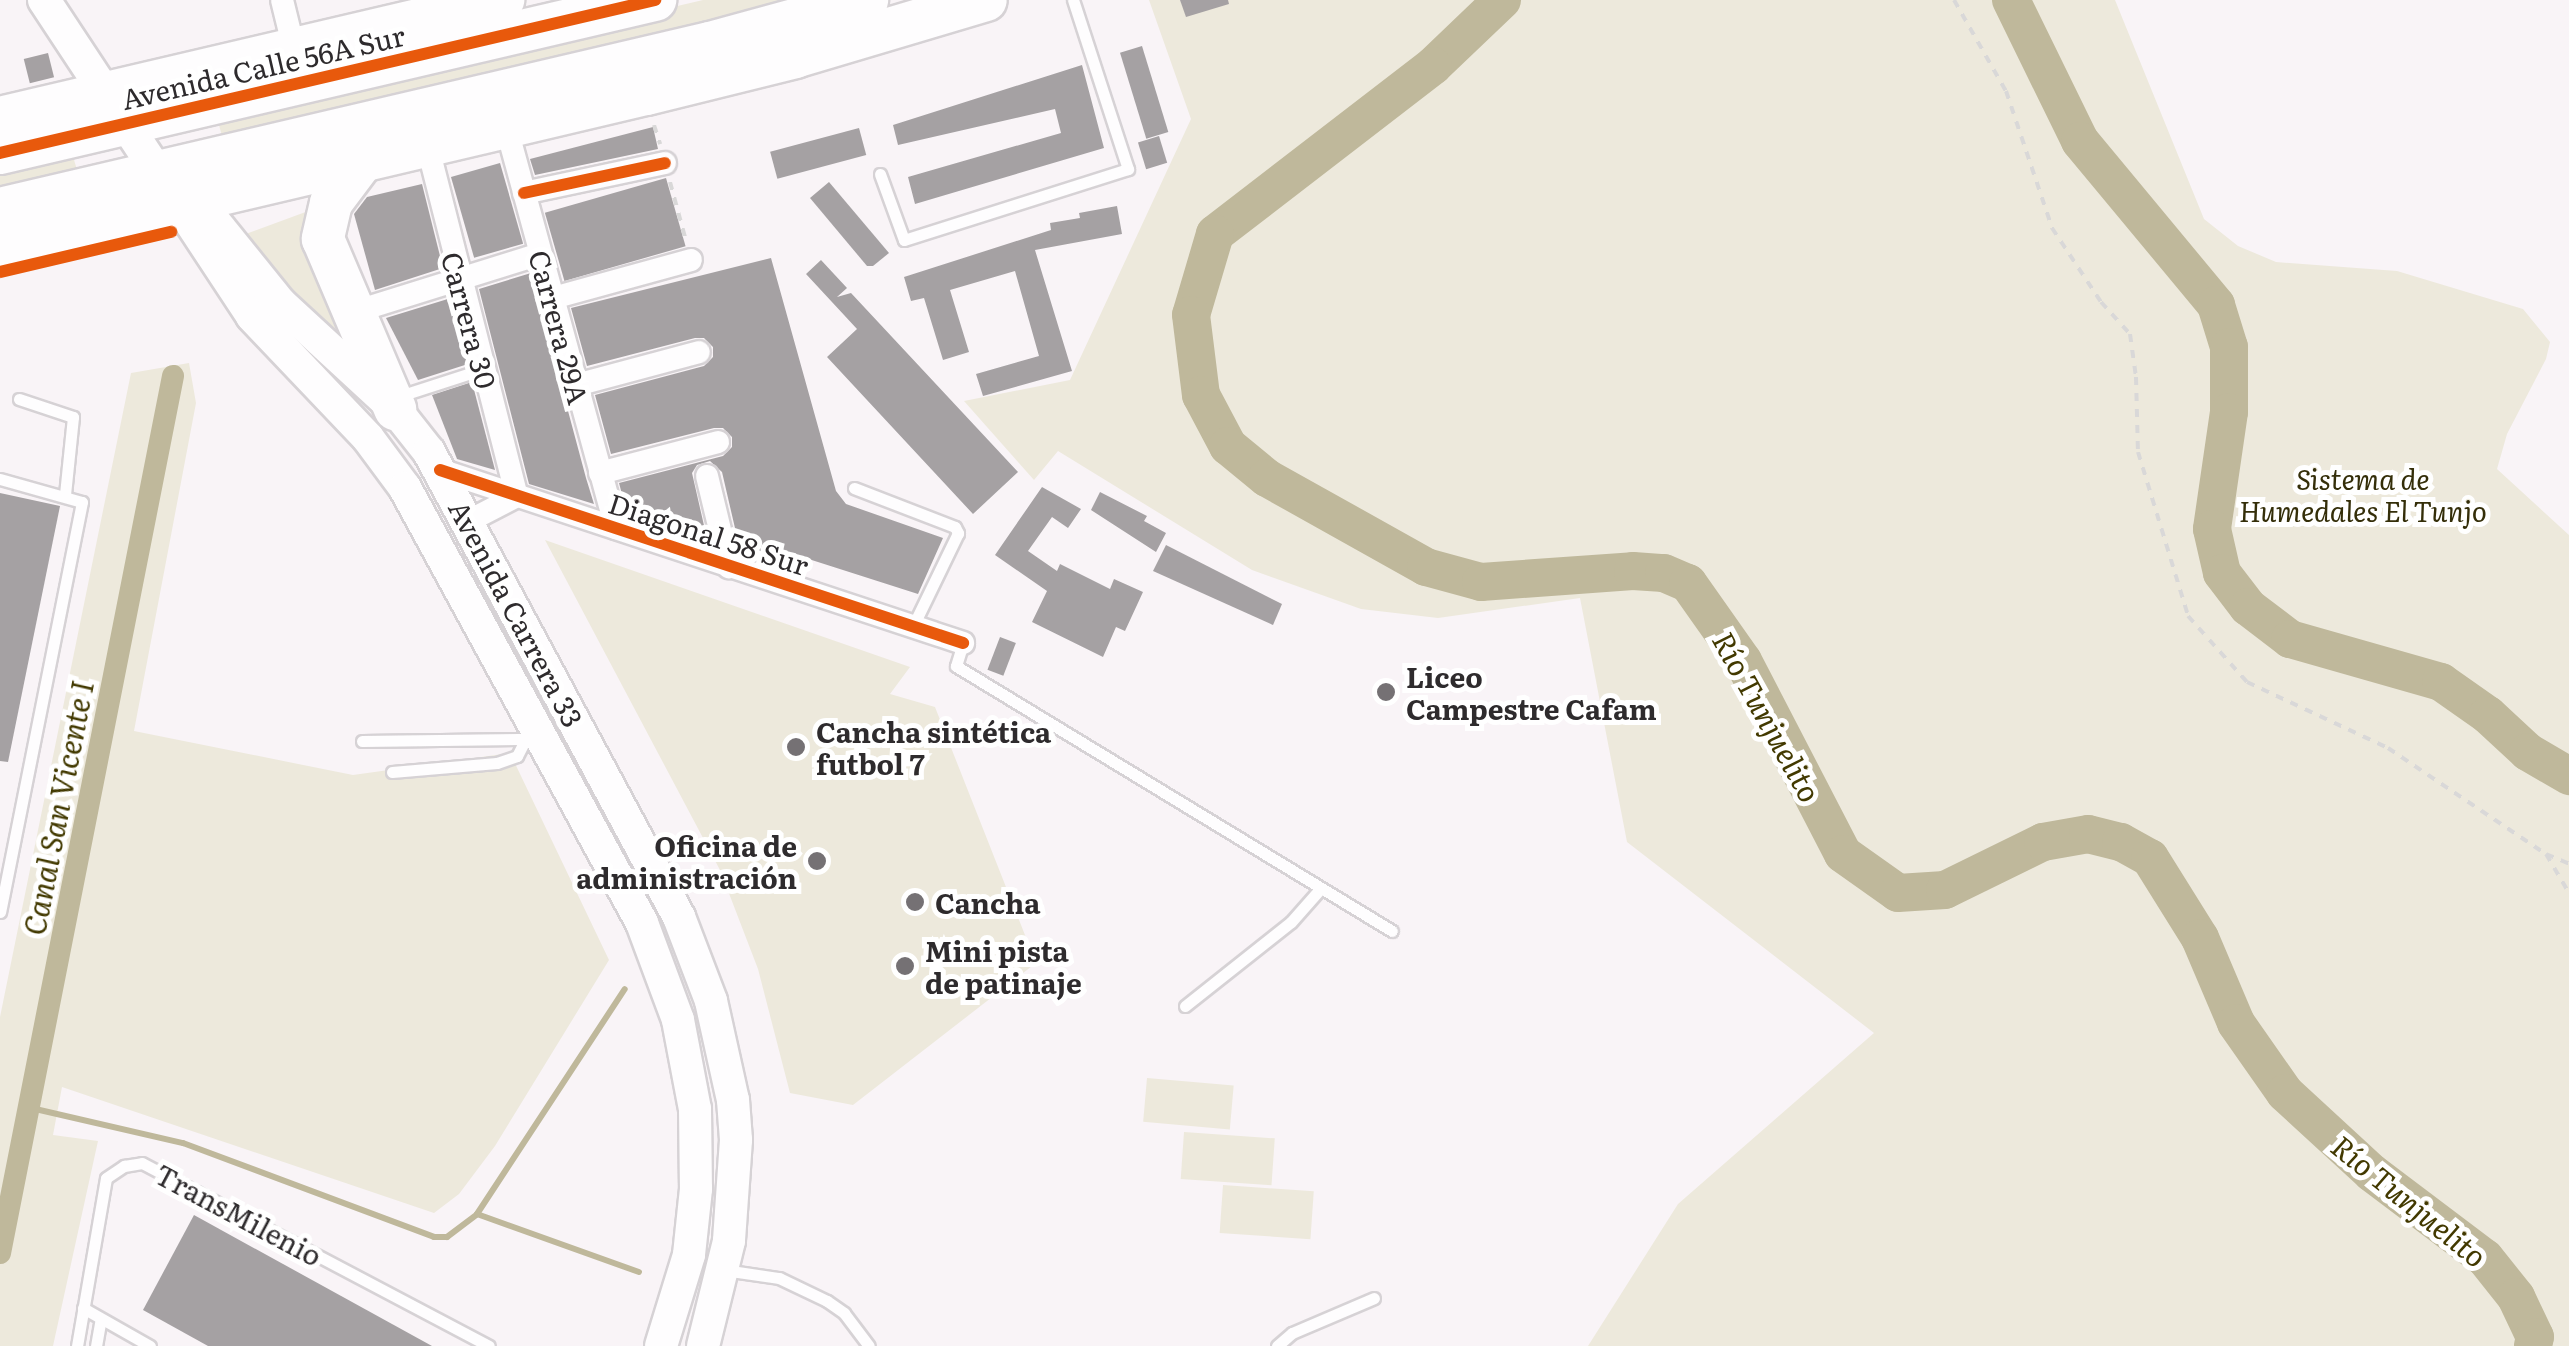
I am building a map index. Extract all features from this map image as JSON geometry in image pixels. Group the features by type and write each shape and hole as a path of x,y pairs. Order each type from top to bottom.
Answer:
{"highway":[{"name":"Avenida Calle 56A Sur","path":"0,153 294,49 430,17 517,15 654,0"},
{"path":"0,246 175,186 524,87 867,0"},
{"path":"0,209 364,159 794,56 986,0"},
{"name":"Avenida Calle 56A Sur","path":"0,118 119,114 517,15"},
{"path":"524,87 603,102"},
{"path":"364,159 330,203 323,224 326,253 351,313 382,424"}],"main road":[{"name":"Avenida Carrera 33","path":"44,0 119,114 175,186 382,424 440,470 679,916 711,1001 724,1053 736,1140 724,1270 703,1346"},
{"name":"Avenida Carrera 33","path":"382,424 533,740 655,953 688,1065 697,1146 689,1255 661,1346"},
{"path":"436,540 467,522"}],"street":[{"path":"282,0 294,49"},
{"name":"Carrera 29A","path":"506,126 616,528"},
{"name":"Carrera 30","path":"427,144 459,282 517,496"},
{"path":"524,193 665,163"},
{"path":"351,313 540,254"},
{"path":"553,298 690,260"},
{"path":"576,384 699,352"},
{"path":"600,472 718,442"},
{"name":"Diagonal 58 Sur","path":"440,470 963,642"},
{"path":"707,476 729,567"},
{"path":"467,522 517,496"}],"lane":[{"path":"880,174 904,240 1128,169 1073,0"},
{"path":"382,424 410,393 483,369"},
{"path":"18,399 72,417 64,494"},
{"path":"0,479 78,497 82,510 0,912"},
{"path":"854,488 955,527 958,534 913,626"},
{"path":"963,642 956,666 1392,931"},
{"path":"362,741 496,736 533,740"},
{"path":"392,772 484,766 515,757 533,740"},
{"path":"1185,1006 1291,922 1321,888"},
{"name":"TransMilenio","path":"76,1346 106,1178 124,1166 142,1163 489,1346"},
{"path":"724,1270 779,1278 827,1301 844,1313 869,1346"},
{"path":"1277,1346 1292,1333 1374,1298"},
{"path":"83,1308 136,1342 150,1346"},
{"path":"96,1346 101,1318"},
{"path":"117,1346 120,1329"}],"path":[{"path":"1954,0 2006,91 2052,228 2101,302 2130,334 2136,376 2138,452 2188,616 2247,682 2388,748 2546,854 2569,864"},
{"path":"2546,854 2569,892"}],"green space":[{"path":"703,0 824,0 225,147 216,114"},
{"name":"Sistema de Humedales El Tunjo","path":"1149,0 2115,0 2204,219 2238,246 2276,262 2397,271 2523,309 2550,342 2546,359 2507,434 2497,469 2569,535 2569,1346 1588,1346 1678,1204 1874,1033 1627,842 1580,598 1438,618 1361,609 1252,570 1058,451 1034,480 964,401 1070,380 1191,119"},
{"path":"70,147 79,176 0,194 0,165"},
{"path":"311,210 361,361 330,337 243,235"},
{"path":"189,363 196,403 134,731 353,775 510,753 609,960 495,1146 459,1194 434,1213 62,1087 53,1135 98,1141 53,1346 0,1346 0,1017 131,373"},
{"path":"545,540 910,667 890,694 935,707 1036,963 853,1105 790,1093 758,969 720,870"},
{"path":"1147,1078 1234,1086 1230,1129 1143,1122"},
{"path":"1184,1132 1275,1138 1271,1185 1181,1179"},
{"path":"1223,1185 1314,1191 1310,1239 1220,1233"}],"building":[{"path":"1180,0 1228,0 1229,4 1186,17"},
{"path":"1142,46 1168,132 1146,139 1120,53"},
{"path":"48,53 54,77 30,83 24,59"},
{"path":"1082,65 1104,148 915,204 908,177 1061,133 1055,109 898,145 893,125"},
{"path":"653,127 658,149 535,175 530,159"},
{"path":"859,128 866,155 777,179 770,152"},
{"path":"1159,136 1167,163 1146,169 1138,142"},
{"path":"500,163 523,244 474,258 451,177"},
{"path":"666,178 686,246 564,281 545,213"},
{"path":"829,182 889,253 873,266 867,266 810,198"},
{"path":"422,184 443,268 375,290 354,214 367,197"},
{"path":"1117,206 1122,234 1035,250 1072,371 983,396 976,374 1039,356 1015,271 950,290 969,352 943,360 924,298 911,301 904,277 1051,230 1050,223 1080,218 1079,213"},
{"path":"771,258 836,491 846,504 943,538 918,594 771,547 774,559 741,554 722,472 710,461 697,465 692,473 708,543 628,517 619,483 723,456 732,447 732,437 723,428 714,428 611,454 595,395 704,366 713,357 713,347 704,338 695,338 587,366 571,308"},
{"path":"821,260 847,288 837,297 851,293 1018,472 973,514 827,357 857,329 806,274"},
{"path":"531,273 594,504 529,484 479,289"},
{"path":"451,298 468,364 418,380 386,318"},
{"path":"472,382 495,470 457,459 432,395"},
{"path":"1042,487 1081,509 1068,528 1052,517 1028,551 1057,571 1060,564 1110,589 1114,579 1143,592 1125,631 1116,627 1103,657 1032,622 1047,591 995,555"},
{"path":"1100,492 1147,516 1144,521 1166,533 1156,552 1091,510"},
{"path":"0,493 60,506 8,762 0,761"},
{"path":"1166,545 1282,604 1273,625 1153,571"},
{"path":"1000,637 1016,643 1003,676 987,670"},
{"path":"194,1215 432,1346 208,1346 143,1310"}],"waterway":[{"name":"Río Tunjuelito","path":"1502,0 1433,66 1215,234 1191,315 1201,395 1228,446 1267,478 1426,567 1481,582 1633,571 1664,573 1688,583 1743,661 1843,854 1898,893 1945,890 2043,842 2088,834 2121,842 2150,858 2200,938 2236,1023 2285,1093 2372,1173 2485,1258 2516,1297 2535,1337 2533,1346"},
{"name":"Río Tunjuelito","path":"2011,0 2080,141 2216,305 2229,347 2229,412 2212,529 2222,573 2248,607 2290,639 2441,682 2488,715 2528,752 2569,776"},
{"name":"Canal San Vicente I","path":"0,1253 173,376"},
{"path":"31,1108 183,1143 434,1237 447,1237 477,1214 625,989"},
{"path":"477,1214 639,1272"}],"cycle path":[{"path":"0,153 655,0"},
{"path":"524,193 665,163"},
{"path":"0,272 171,232"},
{"path":"440,470 963,643"}],"place":[{"name":"Liceo Campestre Cafam","path":"1386,692"},
{"name":"Cancha sintética futbol 7","path":"796,747"},
{"name":"Oficina de administración","path":"817,861"},
{"name":"Cancha","path":"915,902"},
{"name":"Mini pista de patinaje","path":"905,966"}]}
